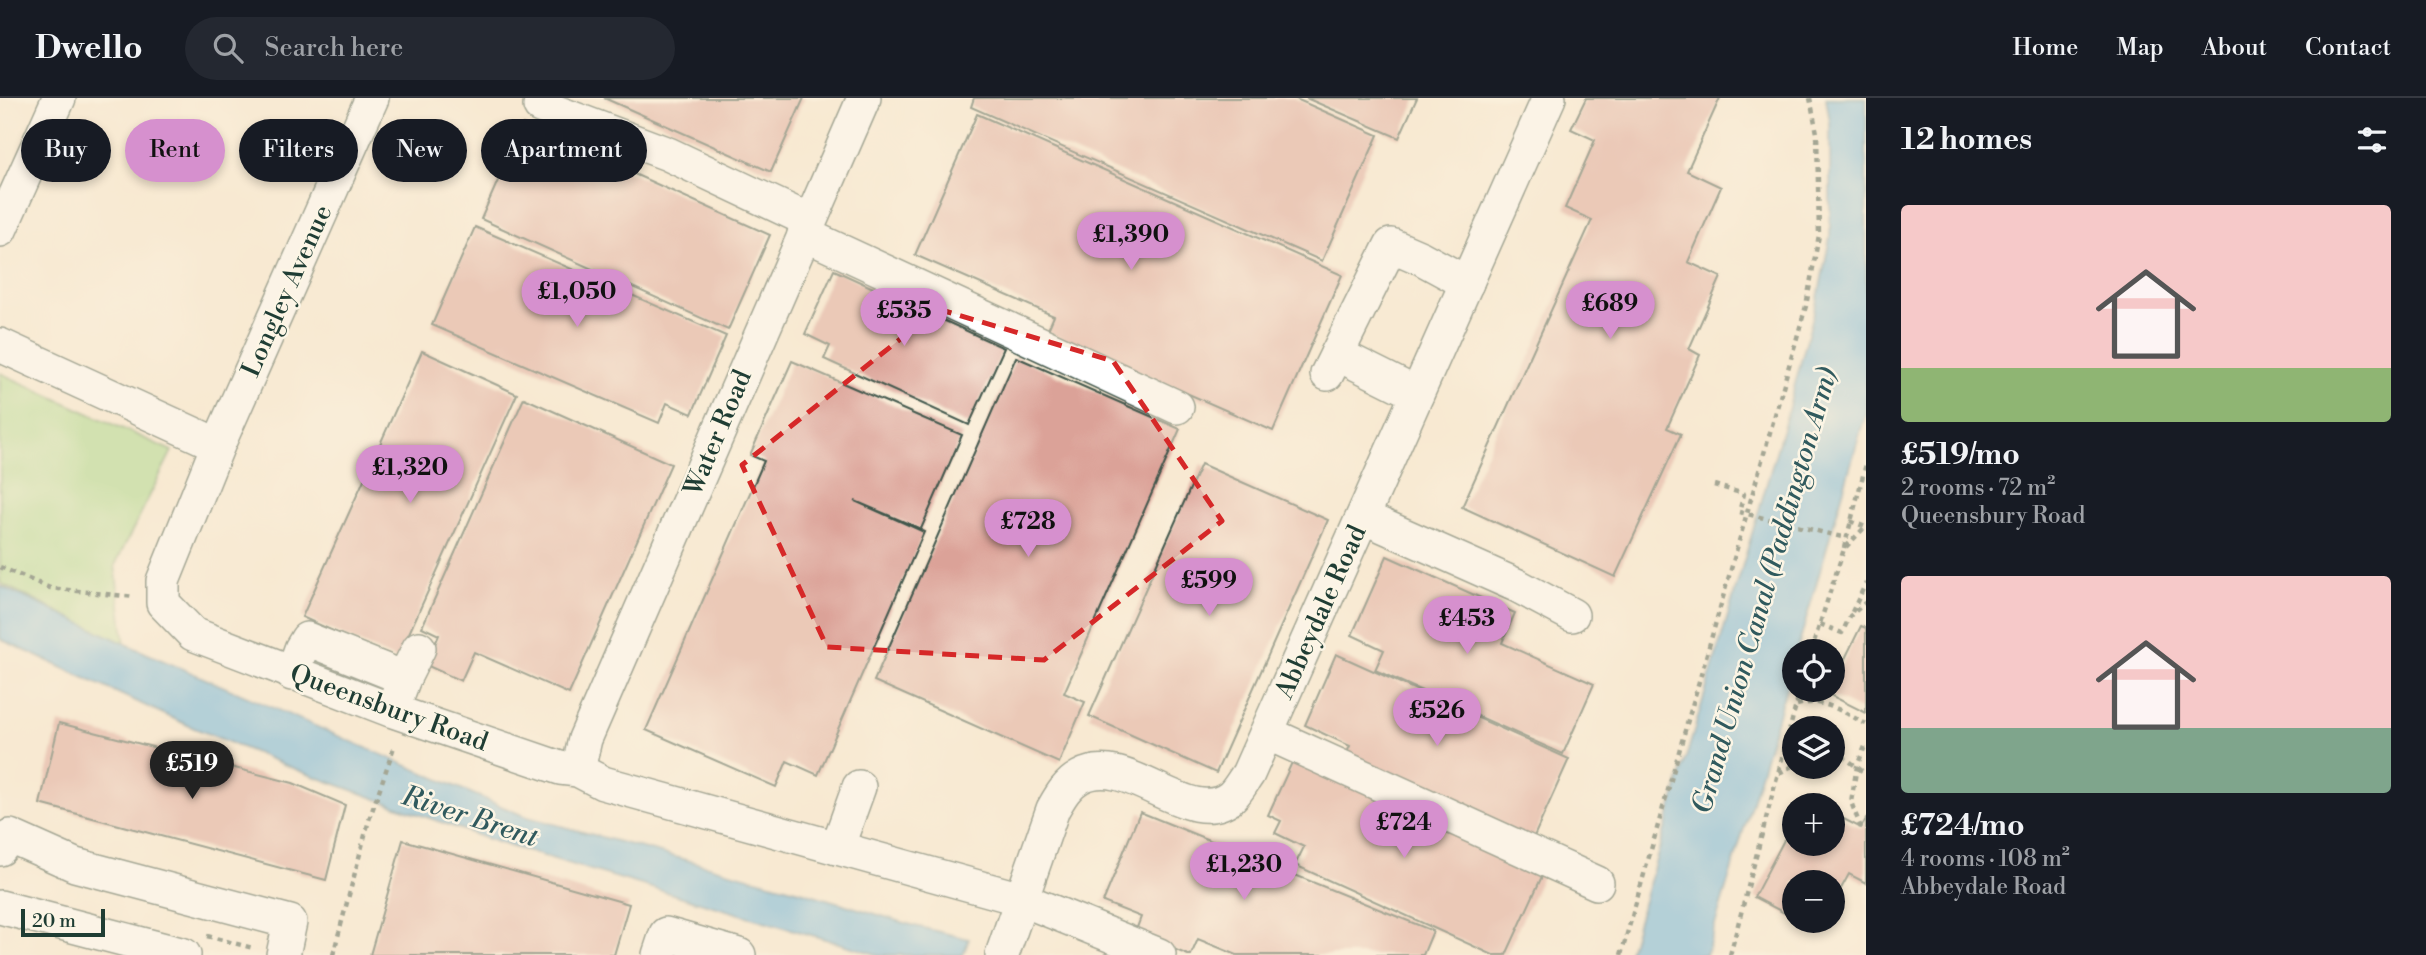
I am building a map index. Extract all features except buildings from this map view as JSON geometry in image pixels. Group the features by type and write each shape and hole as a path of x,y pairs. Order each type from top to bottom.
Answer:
{"street":[{"path":"0,230 59,98"},
{"name":"Longley Avenue","path":"218,445 372,98"},
{"name":"Water Road","path":"578,769 585,739 864,98"},
{"name":"Abbeydale Road","path":"1002,955 1053,809 1065,790 1081,777 1097,771 1117,772 1198,805 1216,804 1232,796 1248,774 1549,98"},
{"path":"540,106 668,154 807,228 1177,407"},
{"path":"1417,394 1332,364 1391,245 1466,283"},
{"path":"0,345 218,445"},
{"name":"Queensbury Road","path":"218,445 163,581 163,603 193,634 281,669 396,722 560,768 578,769 603,783 1021,899 1159,955"},
{"path":"1363,517 1516,584 1572,615"},
{"path":"281,669 307,639 404,678"},
{"path":"396,722 404,678 419,648"},
{"path":"1267,733 1597,883"},
{"path":"837,848 859,787"},
{"path":"0,849 10,836 75,865 290,922 282,955"},
{"path":"0,907 184,955"},
{"path":"659,955 666,934 739,955"}],"path":[{"path":"1621,955 1806,306 1819,235 1817,133 1810,98"},
{"path":"1815,639 1844,549 1866,464"},
{"path":"1714,485 1744,494 1739,512 1846,538 1850,521 1866,526 1844,549"},
{"path":"0,567 50,588 139,597"},
{"path":"1820,624 1842,633 1866,583"},
{"path":"1850,616 1866,602"},
{"path":"1796,705 1809,701 1827,704 1866,724"},
{"path":"1730,955 1797,702"},
{"path":"333,955 371,814 388,763 396,722"},
{"path":"1861,828 1852,802 1857,766 1866,744"},
{"path":"1845,758 1866,774"}],"highlighted area":[{"path":"938,309 1113,361 1222,521 1044,660 827,647 742,465"}],"green space":[{"path":"0,373 172,451 115,565 125,645 0,583"}],"water":[{"name":"Grand Union Canal (Paddington Arm)","path":"1826,98 1866,98 1866,412 1800,639 1782,639 1782,702 1706,955 1628,955 1786,418 1819,293 1830,237 1830,122"},
{"name":"River Brent","path":"0,586 148,654 524,816 969,939 963,955 879,955 496,842 305,773 194,728 0,639"}]}
